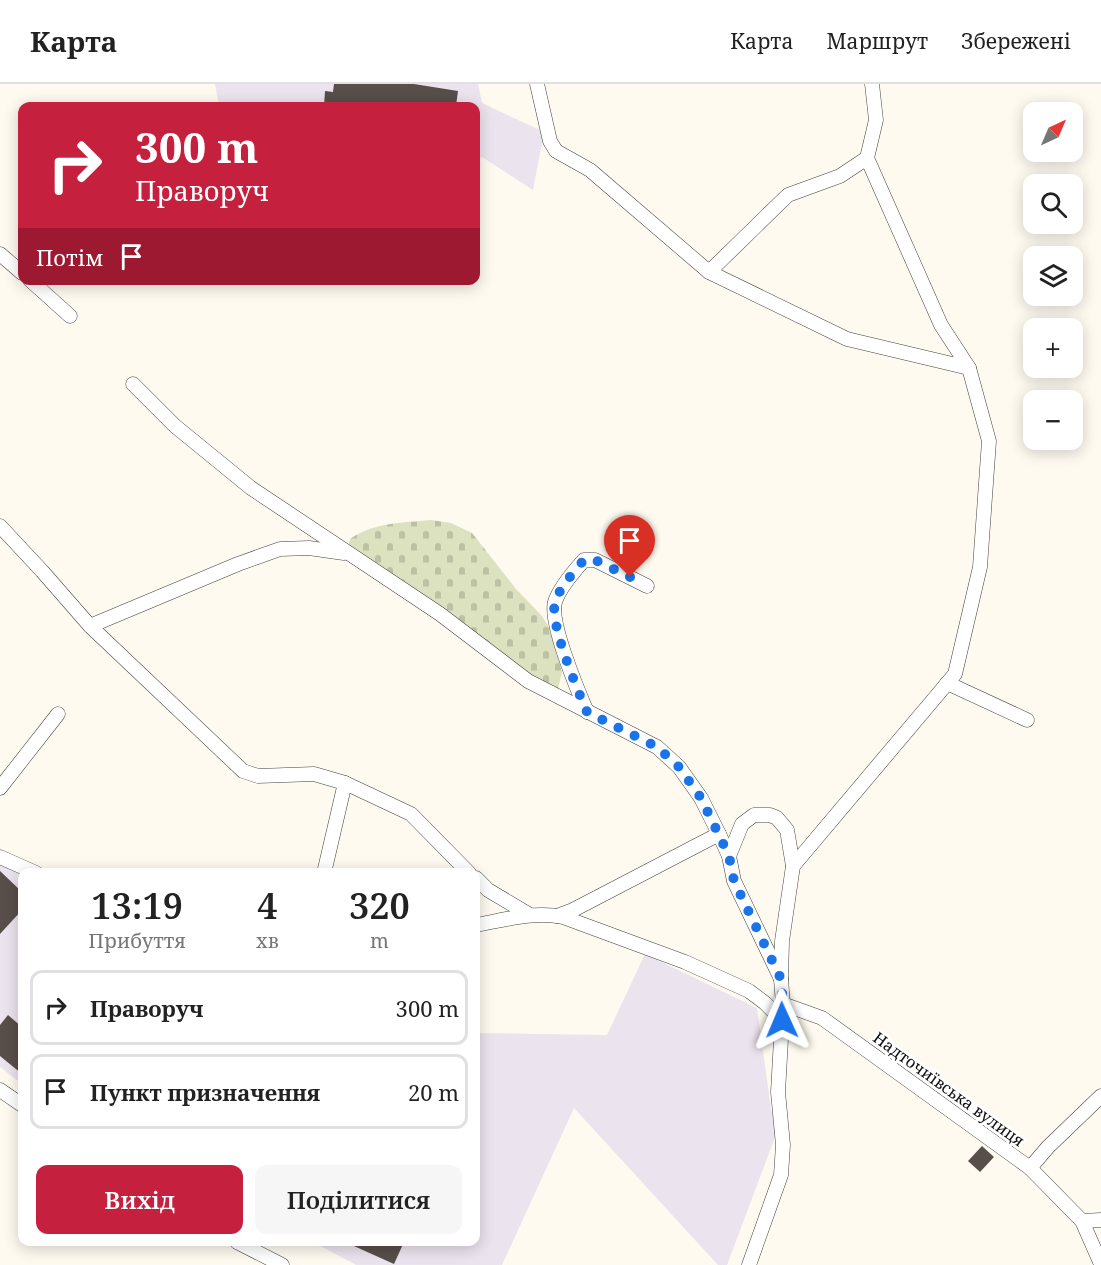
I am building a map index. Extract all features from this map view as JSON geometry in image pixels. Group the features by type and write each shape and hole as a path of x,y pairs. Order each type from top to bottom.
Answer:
{"street":[{"path":"537,84 550,141 556,151 590,170 709,272 847,339 969,368"},
{"path":"793,866 955,674 980,567 989,441 969,368 941,325 867,158 876,120 872,84"},
{"path":"709,272 788,195 840,176 867,158"},
{"path":"2,258 18,270"},
{"path":"36,285 70,315"},
{"path":"133,384 175,426 243,482 440,614 528,681 657,747 679,767 701,798 720,834 729,856 734,881 781,979"},
{"path":"0,526 90,626 243,771 258,776 314,774 345,783 411,814 465,868"},
{"path":"90,626 237,564 280,549 309,548 350,553"},
{"path":"587,712 568,666 555,617 555,602 584,560 595,560 647,586"},
{"path":"947,683 1027,720"},
{"path":"0,788 58,714"},
{"path":"325,868 345,783"},
{"path":"729,856 742,824 754,815 770,815 777,818 787,830 793,866 783,930 781,979 783,1004 778,1092 783,1145 782,1175 749,1265"},
{"path":"557,916 573,910 720,834"},
{"path":"0,857 25,868"},
{"path":"480,882 488,890 530,915"},
{"path":"480,924 530,915 557,916 685,962 749,991 782,1020"},
{"name":"Надточиївська вулиця","path":"783,1004 822,1018 1030,1168 1082,1221"},
{"path":"0,1090 18,1103"},
{"path":"1030,1168 1048,1147 1101,1096"},
{"path":"1101,1220 1082,1221 1101,1264"},
{"path":"245,1246 282,1265"}],"shaded area":[{"path":"215,84 478,84 482,103 544,132 533,190 482,157 480,158 480,102 218,102"},
{"path":"0,861 18,871 18,1081 0,1067"},
{"path":"645,954 757,1008 771,1109 777,1132 727,1265 718,1265 574,1108 502,1265 356,1265 320,1246 480,1246 480,1033 607,1035"}],"green space":[{"path":"431,520 451,523 472,533 516,589 542,616 550,629 562,672 558,689 550,692 348,547 350,539 369,529 389,524"}],"building":[{"path":"334,84 414,84 458,91 457,102 324,102 325,91 333,92"},
{"path":"0,871 18,888 18,914 0,934"},
{"path":"8,1015 18,1024 18,1071 0,1056 0,1025"},
{"path":"982,1146 994,1157 980,1172 968,1161"},
{"path":"354,1246 402,1246 394,1264"}],"route":[{"path":"630,577 595,560 584,560 575,570 555,602 555,617 568,666 587,712 657,747 679,767 701,798 729,856 734,881 781,979 782,1020"}]}
